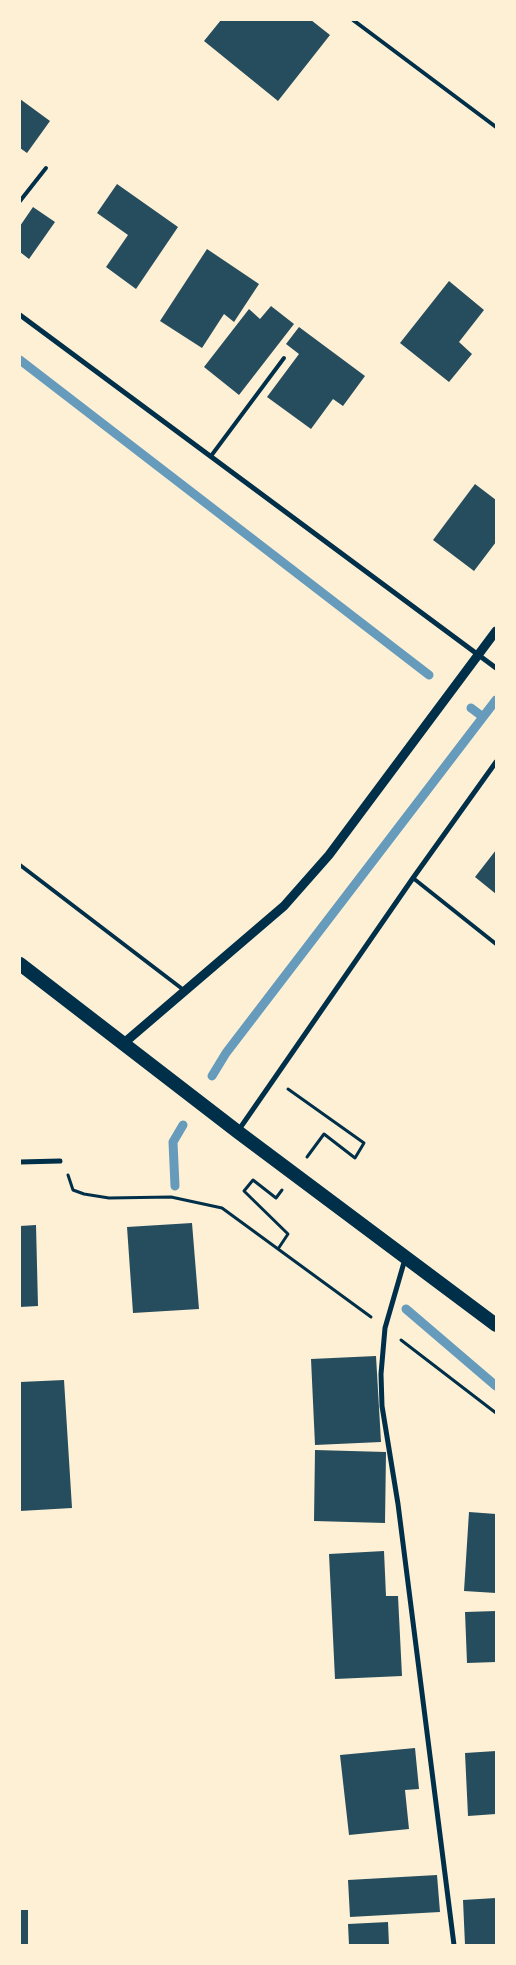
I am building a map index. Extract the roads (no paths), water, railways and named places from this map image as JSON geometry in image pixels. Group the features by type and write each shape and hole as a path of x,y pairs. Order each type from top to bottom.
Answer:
{"highway":[{"path":"20,964 238,1132 406,1256 496,1326"}],"street":[{"path":"20,315 496,668"},
{"path":"124,1043 284,906 329,855 496,631"},
{"path":"238,1132 413,878 496,762"},
{"path":"20,1162 60,1161"},
{"path":"406,1256 385,1328 381,1374 382,1406 398,1504 454,1945"}],"lane":[{"path":"353,20 496,127"},
{"path":"20,201 46,168"},
{"path":"211,456 284,358"},
{"path":"20,865 185,991"},
{"path":"413,878 496,944"}],"waterway":[{"path":"20,360 429,675"},
{"path":"212,1076 226,1053 496,700"},
{"path":"471,708 483,717"},
{"path":"175,1186 173,1142 183,1125"},
{"path":"406,1309 496,1386"}]}
